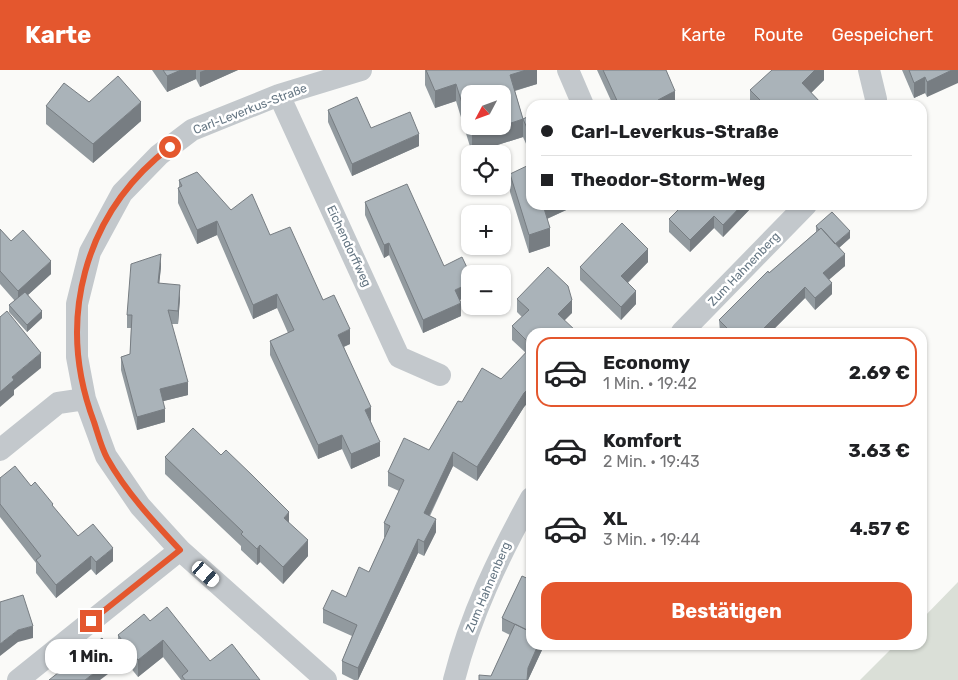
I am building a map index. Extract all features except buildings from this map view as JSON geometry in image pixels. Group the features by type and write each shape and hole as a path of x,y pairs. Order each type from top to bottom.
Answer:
{"street":[{"name":"Carl-Leverkus-Straße","path":"326,680 180,550 140,506 106,456 85,399 77,357 77,304 90,252 122,193 159,156 192,130 279,95 361,70"},
{"path":"568,70 581,100"},
{"path":"869,70 876,100"},
{"name":"Eichendorffweg","path":"279,95 400,357 440,376"},
{"name":"Zum Hahnenberg","path":"686,328 801,210"},
{"path":"0,450 58,403 85,399"},
{"name":"Zum Hahnenberg","path":"454,680 474,616 506,543 526,507"},
{"path":"18,680 180,550"}],"shaded area":[{"path":"958,582 958,680 860,680 890,650 927,650 927,614"}],"route":[{"path":"91,621 180,550 140,506 106,456 85,399 77,357 77,304 90,252 122,193 170,147"}]}
